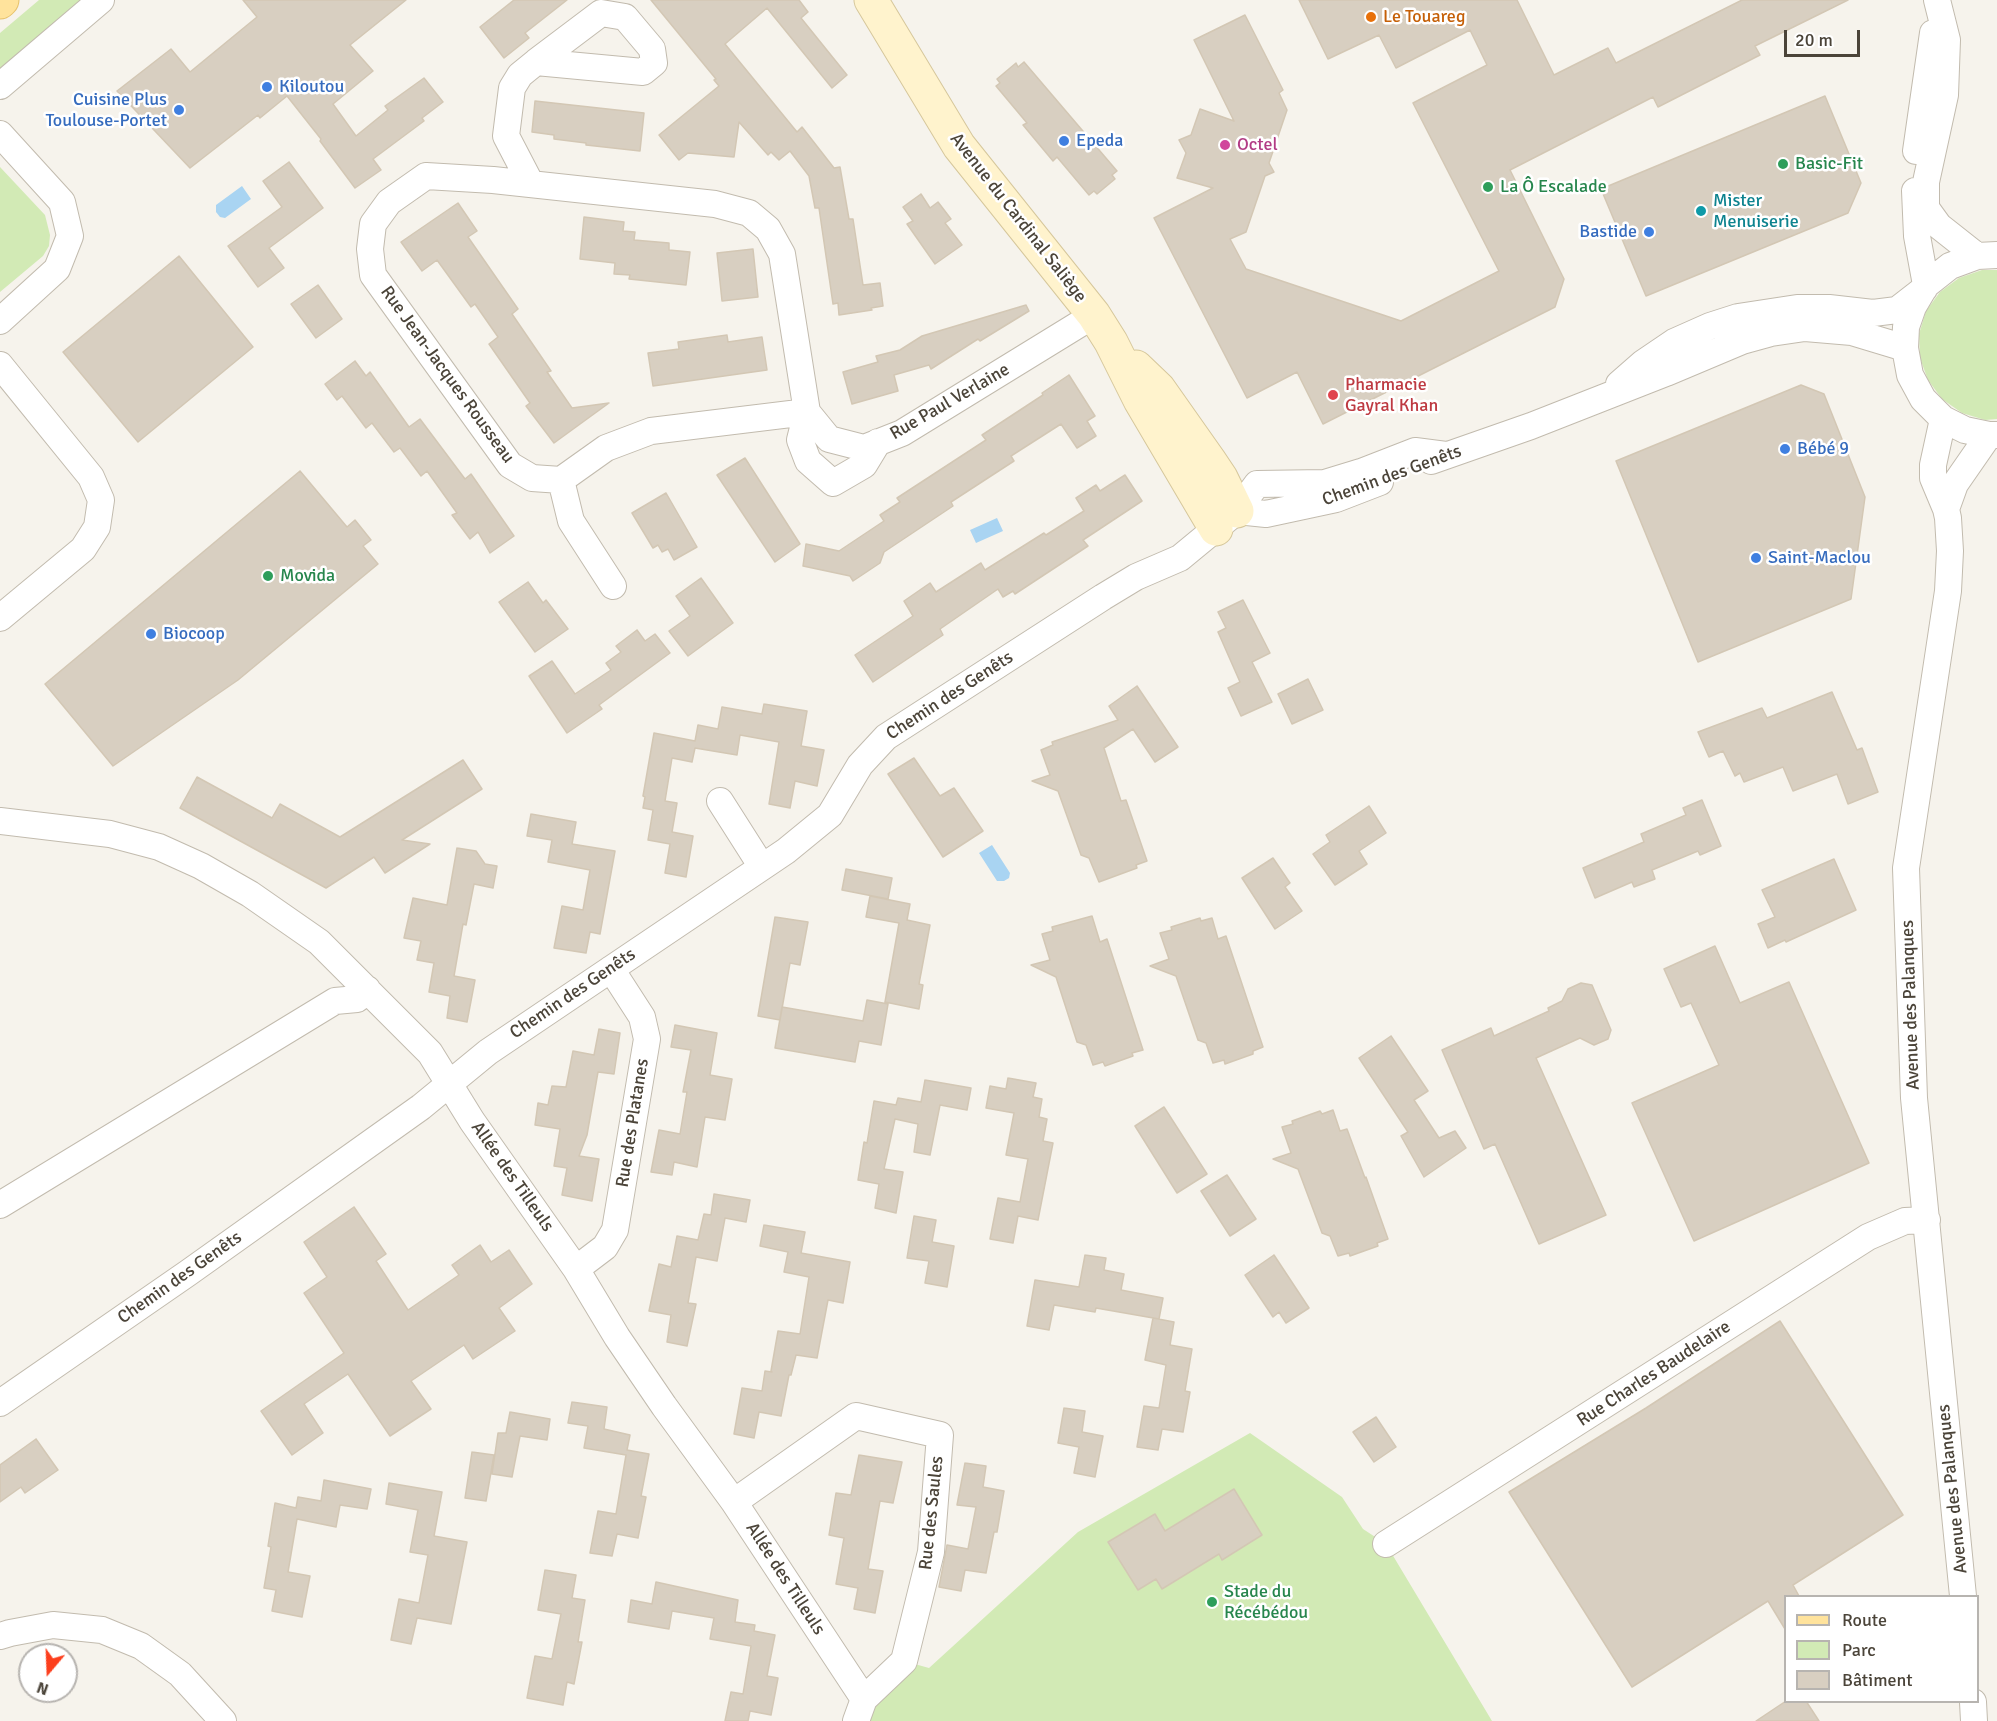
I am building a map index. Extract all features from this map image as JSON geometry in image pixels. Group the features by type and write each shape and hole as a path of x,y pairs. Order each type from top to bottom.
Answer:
{"main road":[{"name":"Avenue du Cardinal Saliège","path":"871,0 959,146 1094,315 1112,342 1140,400 1226,520"}],"street":[{"path":"0,86 101,0"},
{"path":"1938,6 1947,40 1945,95 1926,182 1926,208 1939,226 1987,255"},
{"path":"1938,6 1914,165 1917,236 1925,287 1913,307 1906,327 1905,348 1910,375 1914,383 1923,399 1943,419 1965,430 1993,435 1954,484 1946,509"},
{"path":"531,184 506,136 512,88 520,75 536,62"},
{"path":"0,134 62,202 70,236 57,269 0,321"},
{"name":"Rue Jean-Jacques Rousseau","path":"561,480 532,478 510,465 373,275 370,249 373,224 389,202 426,176 531,184 715,204 749,213 768,228 782,254 807,412"},
{"path":"1603,398 1643,363 1674,342 1710,326 1738,317 1797,308 1874,312 1897,310 1950,266 1987,255"},
{"name":"Rue Paul Verlaine","path":"807,412 830,439 864,448 902,433 1094,315"},
{"name":"Chemin des Genêts","path":"0,1403 421,1107 488,1052 786,851 830,815 860,765 885,737 1103,597 1136,577 1180,558 1226,520 1336,499 1446,455 1487,443 1603,398 1742,341 1771,333 1805,328 1852,332 1905,348"},
{"path":"0,364 91,477 101,500 97,527 83,549 0,618"},
{"path":"613,586 571,521 561,480 606,448 651,431 807,412 800,440 808,461 833,483 864,465 878,442"},
{"name":"Avenue des Palanques","path":"1943,419 1933,465 1933,478 1946,509 1950,551 1948,591 1906,868 1914,1098 1964,1595"},
{"path":"720,801 762,867"},
{"name":"Allée des Tilleuls","path":"0,821 110,834 159,848 201,866 250,894 319,942 430,1053 472,1121 576,1269 617,1337 734,1502 860,1710"},
{"name":"Rue des Platanes","path":"576,1269 605,1247 615,1230 646,1039 642,1017 611,969"},
{"path":"0,1205 335,1001 357,999 367,989"},
{"name":"Rue Charles Baudelaire","path":"1386,1544 1868,1238 1905,1221 1927,1220"},
{"name":"Rue des Saules","path":"734,1502 856,1416 940,1435 931,1552 904,1661 860,1710"},
{"path":"0,1636 53,1625 102,1630 141,1646 180,1674 223,1721"},
{"path":"1973,1703 1974,1721"}],"green space":[{"path":"39,0 83,0 0,70 0,33"},
{"path":"0,167 45,215 50,235 49,246 43,256 0,292"},
{"path":"1982,270 1997,270 1997,419 1985,420 1962,413 1942,399 1928,380 1920,358 1919,334 1926,311 1940,292 1959,278"},
{"name":"Stade du Récébédou","path":"1250,1433 1342,1497 1363,1529 1386,1544 1492,1721 856,1721 904,1661 929,1668 1078,1532"}],"water":[{"path":"242,186 251,199 225,218 220,217 216,212 216,205"},
{"path":"997,518 1003,531 976,543 970,530"},
{"path":"992,845 1010,873 1009,878 1004,881 997,881 979,853"}],"building":[{"path":"243,0 406,0 350,45 373,71 333,104 356,136 388,110 385,106 424,78 443,102 422,118 424,121 373,159 381,170 355,188 287,96 260,118 258,115 190,168 117,91 171,49 190,72 257,17"},
{"path":"514,0 567,0 525,33 529,38 504,58 480,27"},
{"path":"651,0 799,0 808,12 801,18 847,75 832,88 767,8 725,44 797,132 802,127 834,168 840,167 849,219 853,219 863,285 880,283 883,306 839,315 838,303 833,304 819,208 815,208 809,176 790,151 779,160 771,152 768,155 739,122 734,157 688,153 679,160 659,135 719,86 714,80 716,79"},
{"path":"1299,0 1517,0 1554,75 1608,48 1616,63 1742,0 1848,0 1755,46 1760,55 1658,107 1653,97 1510,170 1564,279 1555,307 1323,424 1297,372 1247,398 1154,218 1213,188 1177,178 1186,153 1179,140 1191,135 1200,109 1234,121 1194,40 1245,15 1283,90 1279,93 1287,110 1269,163 1274,172 1265,176 1246,232 1230,239 1246,269 1401,321 1499,271 1413,103 1487,65 1470,30 1396,68 1379,35 1328,59"},
{"name":"Epeda","path":"1024,62 1117,171 1112,175 1115,179 1097,194 1094,191 1089,195 1057,157 1053,161 1023,125 1027,123 996,86 1000,83 997,79 1016,63 1018,67"},
{"path":"1825,96 1861,183 1848,213 1646,296 1601,189"},
{"path":"535,101 644,113 640,151 586,145 586,143 554,139 554,135 532,132"},
{"path":"289,162 323,208 269,248 284,268 258,287 228,246 282,207 263,181"},
{"path":"921,194 930,208 938,202 951,219 945,223 962,245 935,264 907,224 913,221 903,207"},
{"path":"458,203 477,231 468,237 518,309 512,314 551,371 547,372 572,408 609,403 554,443 526,406 530,403 489,344 498,337 475,304 471,307 437,260 422,271 401,242"},
{"path":"584,217 624,222 623,231 635,232 634,240 669,243 669,250 690,252 686,285 629,279 630,275 614,274 615,263 580,259"},
{"path":"753,249 758,297 722,301 717,253"},
{"path":"179,256 253,347 138,442 63,352"},
{"path":"318,285 342,319 316,338 291,304"},
{"path":"1026,305 1029,311 980,341 978,339 931,369 929,365 894,375 898,391 852,404 843,372 878,362 876,356 900,350 922,336"},
{"path":"727,335 728,342 762,337 767,370 653,386 648,353 679,349 678,342"},
{"path":"355,361 366,376 370,372 409,427 420,419 465,479 471,474 514,536 490,553 478,532 470,539 452,515 457,513 427,471 421,476 400,448 394,452 372,423 366,428 342,396 337,400 325,384"},
{"path":"1069,375 1095,416 1087,421 1096,436 1077,448 1061,424 1011,456 1014,461 951,502 953,506 884,552 880,563 853,581 850,576 803,566 806,544 839,551 884,521 880,515 900,502 897,498 986,440 982,435"},
{"name":"Saint-Maclou","path":"1801,385 1824,394 1865,497 1851,599 1698,662 1616,461"},
{"path":"745,458 800,544 775,562 717,475"},
{"path":"300,471 347,527 355,520 371,540 363,546 378,564 238,680 113,766 45,684"},
{"path":"1125,475 1142,501 1083,540 1088,546 1015,594 1013,591 1003,597 998,589 940,629 943,635 873,682 855,655 913,616 904,601 930,583 936,592 981,563 985,570 1084,511 1076,498 1096,485 1100,491"},
{"path":"666,493 697,547 674,560 668,549 662,552 658,545 653,548 632,513"},
{"path":"701,578 733,623 688,656 669,631 690,616 676,596"},
{"path":"528,582 543,603 546,600 568,629 535,652 499,602"},
{"path":"1243,600 1270,653 1252,662 1272,702 1241,716 1228,688 1240,682 1218,632 1226,628 1218,612"},
{"path":"637,630 645,641 655,634 670,653 599,705 602,709 567,733 529,676 552,661 575,694 611,670 606,663 621,652 616,646"},
{"path":"1308,679 1323,710 1292,724 1278,694"},
{"path":"1137,686 1178,747 1155,762 1133,729 1104,748 1121,801 1126,800 1147,861 1136,865 1137,868 1099,882 1089,858 1081,855 1058,791 1032,781 1050,775 1041,750 1053,745 1052,742 1118,720 1109,706"},
{"path":"1832,692 1857,750 1862,748 1878,792 1848,804 1837,774 1793,791 1783,767 1744,782 1740,773 1735,776 1723,751 1709,757 1698,732 1762,708 1767,718"},
{"path":"764,704 807,711 801,746 824,750 817,786 795,781 790,808 769,804 779,742 740,735 737,755 695,748 692,762 672,758 665,801 677,803 672,832 693,836 686,877 665,873 670,844 648,840 653,810 643,808 654,733 695,741 698,725 718,729 722,707 762,714"},
{"path":"914,758 940,796 954,788 983,831 943,857 888,774"},
{"path":"463,760 482,789 402,840 430,844 385,873 374,857 326,888 180,808 197,777 272,818 280,804 340,837"},
{"path":"1702,800 1721,846 1700,855 1698,851 1652,870 1655,879 1634,887 1632,882 1595,898 1583,868 1644,842 1641,834 1686,815 1683,808"},
{"path":"1369,806 1386,833 1359,851 1367,864 1335,885 1313,854 1330,842 1326,835"},
{"path":"531,814 576,822 572,844 615,851 600,934 590,932 586,953 554,948 562,906 583,910 590,870 548,862 552,840 527,836"},
{"path":"457,848 476,851 485,864 497,866 493,888 474,884 466,925 463,924 454,976 475,980 467,1022 447,1018 450,996 429,992 434,963 417,960 421,941 404,938 413,898 447,905"},
{"path":"1273,858 1290,883 1285,887 1302,911 1275,929 1242,878"},
{"path":"1834,859 1856,910 1768,948 1758,924 1775,917 1762,890"},
{"path":"846,869 892,878 888,899 842,890"},
{"path":"870,896 910,904 907,920 930,925 919,984 923,985 919,1009 885,1002 899,923 866,917"},
{"path":"1092,916 1100,942 1107,939 1143,1050 1105,1066 1103,1062 1093,1065 1086,1045 1077,1042 1056,977 1031,965 1050,960 1042,934 1053,931 1052,927"},
{"path":"775,917 808,922 800,965 790,963 780,1020 758,1016"},
{"path":"1200,918 1201,921 1212,918 1218,939 1226,936 1263,1047 1253,1051 1253,1054 1225,1064 1224,1060 1213,1063 1206,1043 1198,1040 1176,976 1150,966 1169,959 1160,933"},
{"path":"1715,946 1740,1003 1789,982 1869,1163 1694,1241 1632,1103 1719,1065 1691,1003 1681,1007 1664,969"},
{"path":"1581,983 1592,985 1611,1030 1608,1039 1594,1045 1580,1038 1536,1058 1606,1215 1539,1244 1495,1144 1484,1149 1442,1050 1491,1028 1494,1036 1549,1011 1548,1008 1562,1001 1568,989"},
{"path":"867,1000 888,1004 881,1045 859,1041 855,1062 775,1048 782,1007 863,1021"},
{"path":"675,1025 717,1033 710,1075 732,1079 725,1120 705,1117 697,1167 674,1162 672,1175 651,1172 659,1130 680,1134 687,1092 683,1092 691,1050 671,1047"},
{"path":"599,1029 620,1033 614,1074 598,1072 587,1135 579,1156 599,1159 592,1201 562,1195 567,1168 554,1166 560,1129 535,1125 538,1103 548,1105 552,1086 566,1087 573,1051 594,1055"},
{"path":"1391,1036 1428,1091 1414,1100 1439,1138 1455,1131 1466,1148 1424,1177 1401,1136 1408,1132 1359,1058"},
{"path":"1008,1078 1036,1083 1033,1097 1042,1099 1039,1117 1047,1119 1043,1141 1053,1143 1038,1220 1018,1216 1013,1243 990,1239 998,1198 1020,1202 1028,1159 1006,1155 1014,1113 986,1108 990,1086 1006,1089"},
{"path":"925,1080 971,1088 967,1110 940,1105 930,1155 914,1152 918,1124 895,1119 884,1169 903,1172 896,1213 875,1208 879,1184 858,1180 874,1101 896,1105 898,1098 921,1102"},
{"path":"1164,1107 1207,1174 1177,1193 1135,1126"},
{"path":"1333,1110 1340,1131 1347,1129 1388,1239 1377,1243 1378,1246 1350,1256 1349,1253 1338,1256 1330,1236 1322,1233 1298,1169 1273,1159 1291,1153 1282,1127 1320,1111 1322,1114"},
{"path":"1227,1175 1256,1219 1230,1236 1201,1191"},
{"path":"714,1194 750,1200 746,1222 725,1218 717,1261 696,1257 688,1303 696,1304 687,1346 667,1342 671,1315 649,1311 659,1264 671,1267 677,1236 698,1240 704,1214 711,1215"},
{"path":"354,1207 386,1254 376,1261 408,1310 459,1275 452,1265 480,1245 491,1262 509,1250 532,1284 499,1308 515,1331 473,1359 464,1345 411,1381 431,1409 390,1436 348,1374 304,1404 323,1433 292,1455 261,1411 344,1353 304,1293 327,1277 304,1242"},
{"path":"914,1216 936,1220 932,1242 954,1246 947,1287 925,1283 929,1261 907,1258"},
{"path":"764,1225 805,1232 801,1253 850,1262 843,1303 828,1300 817,1358 796,1355 791,1375 789,1375 781,1416 759,1412 754,1438 734,1434 742,1388 762,1391 765,1371 772,1372 778,1331 800,1334 809,1277 784,1272 788,1252 760,1246"},
{"path":"1085,1255 1106,1258 1104,1270 1124,1274 1121,1290 1163,1298 1159,1319 1096,1308 1095,1312 1054,1305 1049,1330 1027,1326 1035,1280 1079,1287"},
{"path":"1274,1255 1309,1308 1286,1323 1279,1312 1273,1317 1245,1275"},
{"path":"1153,1318 1174,1322 1170,1345 1192,1349 1185,1391 1190,1392 1183,1432 1162,1429 1158,1450 1137,1447 1144,1406 1159,1408 1166,1365 1145,1360"},
{"path":"1780,1321 1903,1515 1793,1585 1798,1595 1784,1595 1784,1627 1768,1601 1632,1687 1509,1492 1646,1408"},
{"path":"572,1402 607,1407 604,1429 630,1435 627,1450 649,1454 641,1496 646,1497 638,1538 617,1534 612,1556 590,1553 598,1511 616,1514 626,1455 584,1448 588,1426 568,1423"},
{"path":"1064,1408 1085,1411 1082,1432 1103,1436 1095,1477 1074,1473 1079,1447 1058,1443"},
{"path":"510,1412 550,1419 547,1440 520,1436 512,1477 492,1474 498,1433 506,1433"},
{"path":"1376,1417 1396,1447 1374,1462 1353,1432"},
{"path":"36,1439 58,1470 25,1493 21,1487 0,1502 0,1465"},
{"path":"472,1452 494,1455 486,1501 465,1498"},
{"path":"859,1455 902,1462 893,1503 880,1501 868,1569 883,1571 875,1613 854,1609 858,1588 836,1584 844,1538 829,1535 836,1493 851,1495"},
{"path":"965,1463 986,1466 983,1487 1004,1491 997,1532 994,1532 986,1573 965,1570 961,1591 939,1587 947,1545 968,1549 976,1507 957,1505"},
{"path":"324,1480 371,1489 367,1509 340,1505 336,1527 297,1519 288,1572 310,1576 302,1617 272,1611 276,1590 264,1588 275,1503 296,1508 298,1497 321,1501"},
{"path":"389,1483 442,1492 434,1536 467,1542 451,1624 417,1618 411,1644 391,1640 399,1599 419,1603 428,1555 410,1552 418,1510 386,1504"},
{"path":"1234,1489 1262,1535 1222,1560 1219,1554 1162,1589 1156,1579 1138,1590 1108,1542 1155,1514 1165,1531"},
{"path":"545,1570 576,1575 572,1598 585,1600 578,1642 582,1642 574,1684 567,1682 563,1705 527,1698 535,1656 552,1659 561,1614 538,1610"},
{"path":"656,1582 738,1600 735,1622 755,1625 754,1631 775,1635 767,1676 778,1678 771,1715 750,1711 748,1721 725,1721 731,1692 743,1694 751,1646 710,1639 714,1618 672,1611 669,1629 628,1622 631,1600 652,1604"},
{"path":"1784,1702 1807,1703 1819,1721 1756,1721"}],"place":[{"name":"Le Touareg","path":"1371,17"},
{"name":"Kiloutou","path":"267,87"},
{"name":"Cuisine Plus Toulouse-Portet","path":"179,110"},
{"name":"Epeda","path":"1064,141"},
{"name":"Octel","path":"1225,145"},
{"name":"Basic-Fit","path":"1783,164"},
{"name":"La Ô Escalade","path":"1488,187"},
{"name":"Mister Menuiserie","path":"1701,211"},
{"name":"Bastide","path":"1649,232"},
{"name":"Pharmacie Gayral Khan","path":"1333,395"},
{"name":"Bébé 9","path":"1785,449"},
{"name":"Saint-Maclou","path":"1756,558"},
{"name":"Movida","path":"268,576"},
{"name":"Biocoop","path":"151,634"},
{"name":"Stade du Récébédou","path":"1212,1602"}]}
